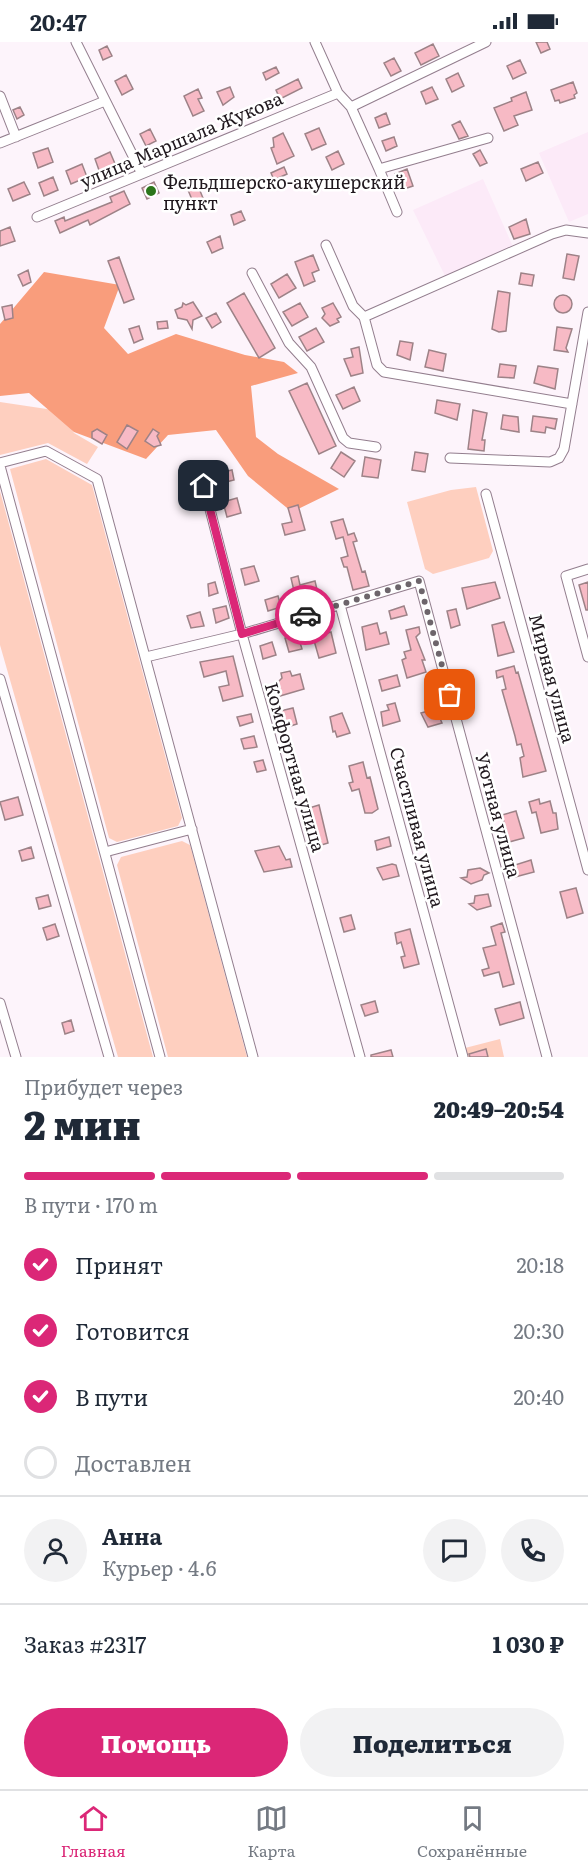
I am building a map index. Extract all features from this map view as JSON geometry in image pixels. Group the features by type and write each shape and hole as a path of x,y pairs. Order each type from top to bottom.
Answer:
{"street":[{"path":"76,42 141,172"},
{"path":"315,42 338,93 351,107 397,212"},
{"path":"351,107 486,42"},
{"name":"улица Маршала Жукова","path":"37,217 141,172 338,93"},
{"path":"0,96 16,137"},
{"path":"0,143 105,101"},
{"path":"379,169 488,138"},
{"path":"364,317 552,234 566,230 588,233"},
{"path":"326,245 353,306 364,317 377,365 384,372 572,404"},
{"path":"252,273 289,343 311,367 343,438 349,442 376,447"},
{"path":"450,458 550,462 559,458 564,449 588,312"},
{"path":"160,1057 0,464 46,452 97,479 253,1057"},
{"name":"Комфортная улица","path":"204,486 242,634 360,1057"},
{"name":"Мирная улица","path":"486,494 588,870"},
{"path":"588,569 566,576 588,657"},
{"name":"Уютная улица","path":"340,605 419,581 547,1057"},
{"path":"146,657 242,634 340,605"},
{"name":"Счастливая улица","path":"340,605 463,1057"},
{"path":"0,679 109,1057"},
{"path":"105,852 192,830"},
{"path":"0,1003 16,1057"}],"shaded area":[{"path":"588,132 588,214 569,222 539,153"},
{"path":"483,179 514,249 446,278 413,210"},
{"path":"44,272 120,285 104,328 128,354 176,334 245,355 284,362 298,373 251,386 256,437 278,454 339,489 292,512 248,476 216,430 168,435 146,459 74,432 29,393 0,396 0,324"},
{"path":"0,402 60,411 74,433 98,447 87,464 48,443 0,455"},
{"path":"46,459 92,485 182,818 178,826 117,842 109,838 10,469"},
{"path":"476,487 493,551 489,558 433,574 425,569 407,502 451,490"},
{"path":"0,491 153,1057 118,1057 0,645"},
{"path":"182,841 190,845 247,1057 168,1057 117,865 121,857"},
{"path":"500,1039 504,1057 468,1057 465,1048"}],"building":[{"path":"536,42 547,42 550,49 541,53"},
{"path":"433,44 439,56 421,65 415,53"},
{"path":"107,46 112,56 103,60 99,50"},
{"path":"394,58 401,71 391,76 384,63"},
{"path":"520,60 526,73 513,79 507,66"},
{"path":"276,67 279,73 266,80 263,73"},
{"path":"458,73 464,86 452,92 446,79"},
{"path":"126,75 133,89 122,95 115,81"},
{"path":"298,79 302,88 280,99 276,90"},
{"path":"573,82 577,93 574,95 575,98 560,103 559,100 555,101 551,90"},
{"path":"230,87 234,97 223,105 217,92"},
{"path":"432,87 438,99 426,104 421,92"},
{"path":"198,89 202,98 198,99 204,111 193,116 184,96"},
{"path":"526,92 532,110 514,116 518,125 504,131 494,108"},
{"path":"20,107 24,115 17,119 13,110"},
{"path":"386,113 390,124 379,128 375,118"},
{"path":"460,121 468,136 459,139 452,125"},
{"path":"319,128 326,144 312,150 305,134"},
{"path":"150,129 156,141 146,146 140,134"},
{"path":"283,133 294,156 277,164 271,148 274,147 273,138"},
{"path":"394,137 397,146 386,151 382,141"},
{"path":"48,148 53,162 38,168 33,153"},
{"path":"480,150 487,163 480,166 473,154"},
{"path":"338,151 344,164 332,170 326,157"},
{"path":"110,152 116,166 100,173 95,159"},
{"path":"538,162 543,173 526,181 521,169"},
{"path":"82,164 87,177 71,184 66,171"},
{"path":"284,167 287,174 274,180 271,173"},
{"path":"407,169 413,186 401,190 395,174"},
{"path":"53,177 58,190 44,196 39,183"},
{"path":"24,182 30,194 13,201 8,189"},
{"name":"Фельдшерско-акушерский пункт","path":"154,182 159,193 147,199 142,188"},
{"path":"198,186 203,198 193,202 188,190"},
{"path":"124,191 130,204 90,225 88,220 60,233 55,221 64,217 65,221 112,202 110,197"},
{"path":"241,211 245,220 234,225 231,215"},
{"path":"526,219 530,234 514,239 509,227"},
{"path":"10,227 15,241 0,246 0,231"},
{"path":"220,236 223,248 212,253 207,242"},
{"path":"567,254 579,256 574,280 563,278"},
{"path":"313,255 319,270 312,273 315,281 304,286 295,262"},
{"path":"119,257 134,299 124,303 108,261"},
{"path":"28,270 31,282 23,286 18,275"},
{"path":"521,273 534,275 532,286 519,284"},
{"path":"287,274 296,288 279,298 271,284"},
{"path":"498,291 510,293 506,331 499,332 492,329"},
{"path":"244,293 275,348 259,358 227,303"},
{"path":"563,295 569,298 572,304 569,310 563,313 557,310 554,304 557,298"},
{"path":"193,302 202,316 193,320 192,329 187,320 178,318 175,310 182,307 183,303 186,305"},
{"path":"300,303 308,317 292,326 283,312"},
{"path":"333,303 341,317 337,319 339,322 330,326 322,318 325,314 322,308"},
{"path":"12,305 13,318 5,320 2,307"},
{"path":"216,313 221,322 212,328 206,318"},
{"path":"167,321 168,328 158,329 157,322"},
{"path":"139,326 143,339 134,343 129,329"},
{"path":"557,327 572,329 566,348 568,352 554,350"},
{"path":"316,328 324,342 307,351 299,337"},
{"path":"400,341 413,343 410,360 397,355"},
{"path":"359,347 363,373 351,376 344,359 353,357 351,349"},
{"path":"429,350 446,354 443,371 425,367"},
{"path":"500,364 516,366 514,378 498,377"},
{"path":"538,366 558,369 555,389 534,383"},
{"path":"307,383 336,446 319,454 289,391"},
{"path":"354,387 360,401 343,409 336,395"},
{"path":"437,400 460,404 457,420 435,413"},
{"path":"473,410 487,413 482,440 485,440 484,451 468,449"},
{"path":"503,415 518,417 519,432 501,429"},
{"path":"533,416 557,419 555,429 546,427 545,433 531,431"},
{"path":"127,425 138,431 127,449 117,442"},
{"path":"97,429 107,435 102,444 92,438 92,432"},
{"path":"153,429 159,433 157,436 161,445 154,447 145,441"},
{"path":"341,452 355,461 344,477 331,468"},
{"path":"415,452 428,454 425,472 412,470"},
{"path":"365,457 381,460 378,478 362,476"},
{"path":"232,470 234,480 218,484 215,474"},
{"path":"237,498 241,513 227,517 223,502"},
{"path":"298,505 305,530 285,535 282,524 292,522 288,508"},
{"path":"343,519 348,535 354,533 357,541 353,542 369,586 353,590 347,567 344,567 341,558 348,556 343,537 336,539 331,522"},
{"path":"254,566 259,581 245,585 241,569"},
{"path":"298,576 300,585 315,581 318,594 304,597 305,602 297,604 291,578"},
{"path":"215,582 218,593 209,596 208,584"},
{"path":"495,582 500,598 467,609 462,588"},
{"path":"588,582 588,610 586,610 579,585"},
{"path":"278,596 281,607 268,611 265,600"},
{"path":"226,606 229,618 216,623 213,609"},
{"path":"404,606 407,615 391,619 389,611"},
{"path":"456,609 460,625 451,628 447,611"},
{"path":"200,612 204,626 191,628 187,616"},
{"path":"504,622 514,652 498,656 492,625"},
{"path":"377,623 380,634 386,632 389,644 366,650 362,627"},
{"path":"419,627 420,633 416,637 425,660 422,660 426,672 407,678 402,660 406,658 404,652 411,650 406,630"},
{"path":"331,632 336,653 319,658 313,637"},
{"path":"298,636 302,649 289,652 285,638"},
{"path":"272,642 276,655 263,659 260,646"},
{"path":"233,656 243,696 223,701 219,687 229,685 226,671 204,677 200,662"},
{"path":"514,666 516,673 518,672 546,771 523,777 520,758 524,756 521,744 517,745 502,690 506,689 503,676 497,678 496,671"},
{"path":"290,671 292,676 300,674 304,689 280,696 277,683 282,678 281,673"},
{"path":"397,675 400,686 382,691 379,680"},
{"path":"395,703 400,721 383,726 381,712 389,710 387,705"},
{"path":"293,708 297,724 284,728 280,711"},
{"path":"436,709 442,723 428,727 421,713"},
{"path":"342,713 350,733 337,737 335,731 333,732 330,717"},
{"path":"251,714 253,722 240,726 237,717"},
{"path":"254,736 257,747 244,749 241,739"},
{"path":"263,760 266,770 257,772 254,762"},
{"path":"363,762 367,778 370,777 378,809 372,813 365,813 359,789 352,791 349,783 353,782 349,766"},
{"path":"18,797 23,815 5,820 0,802"},
{"path":"539,799 540,804 550,801 553,813 556,813 558,829 541,833 536,812 532,813 529,802"},
{"path":"319,805 328,843 318,846 309,808"},
{"path":"516,811 524,838 509,842 502,815"},
{"path":"389,837 391,846 377,850 375,841"},
{"path":"279,846 286,860 290,859 292,867 264,872 255,851"},
{"path":"31,847 34,858 22,861 19,851"},
{"path":"531,860 534,872 515,877 515,865"},
{"path":"396,865 399,876 383,880 377,868"},
{"path":"480,868 489,873 484,875 482,880 471,884 461,878 467,877 468,870"},
{"path":"576,888 583,913 567,918 560,892"},
{"path":"488,894 491,906 477,910 469,904 474,903 475,896"},
{"path":"48,895 51,906 39,909 36,898"},
{"path":"351,915 355,929 344,932 340,918"},
{"path":"502,923 505,932 501,933 514,984 503,987 499,972 484,976 482,970 489,968 483,948 496,945 491,927"},
{"path":"55,924 59,936 47,940 43,928"},
{"path":"410,929 419,964 404,968 401,957 405,956 401,942 397,944 395,933"},
{"path":"375,1001 378,1012 365,1016 361,1005"},
{"path":"520,1002 524,1018 500,1025 495,1009"},
{"path":"71,1020 74,1031 65,1034 62,1023"},
{"path":"486,1049 488,1057 470,1057 469,1054"},
{"path":"391,1050 393,1057 371,1057 371,1055"}],"way so far":[{"path":"305,615 419,581 450,695"}],"place":[{"name":"Фельдшерско-акушерский пункт","path":"151,191"}],"route":[{"path":"204,486 242,634 305,615"}]}
